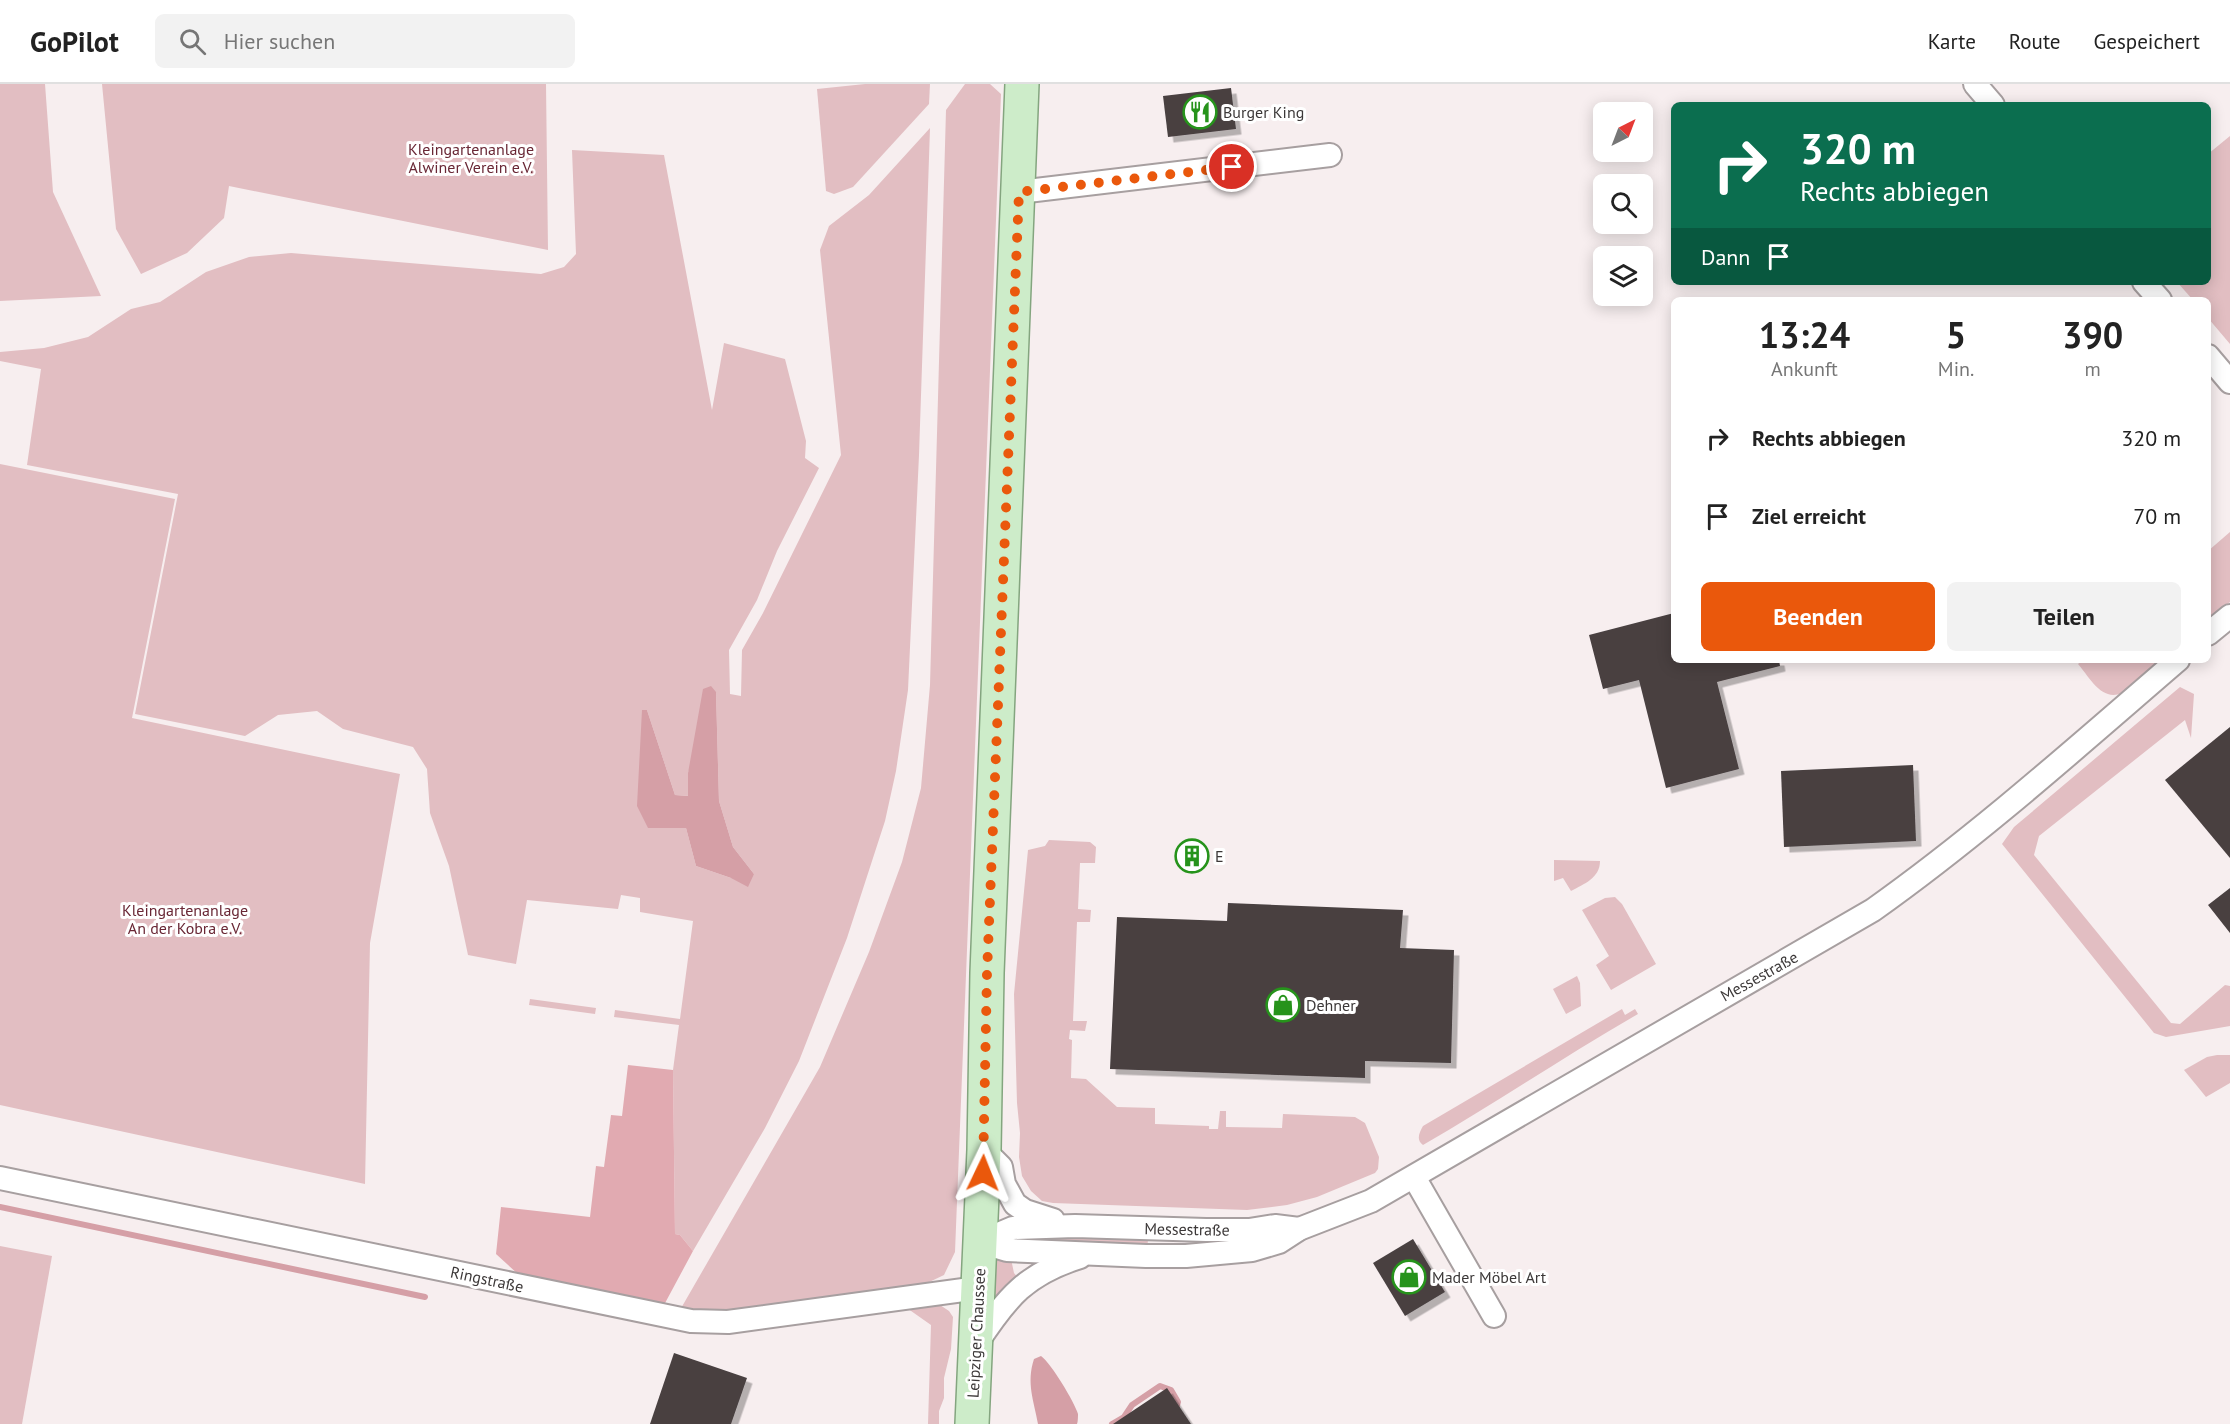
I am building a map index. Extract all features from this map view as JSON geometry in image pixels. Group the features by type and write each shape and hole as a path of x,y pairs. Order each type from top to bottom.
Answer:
{"main road":[{"name":"Leipziger Chaussee","path":"972,1424 984,1150 987,973 1022,84"}],"street":[{"path":"1975,84 1990,102"},
{"path":"1019,192 1330,155"},
{"path":"2147,285 2157,297"},
{"path":"2211,360 2230,382"},
{"path":"2211,632 2230,616"},
{"name":"Messestraße","path":"980,1242 1007,1250 1090,1254 1186,1256 1252,1250 1279,1242 1299,1229 1371,1201 1873,910 1961,844 2174,663"},
{"name":"Messestraße","path":"984,1150 1001,1167 1004,1184 1015,1204 1025,1212 1075,1226"},
{"path":"1414,1177 1494,1316"},
{"name":"Ringstraße","path":"0,1178 691,1320 729,1322 978,1288"},
{"name":"Messestraße","path":"980,1242 1013,1227 1249,1230 1275,1226 1299,1229"},
{"name":"Messestraße","path":"976,1343 993,1318 1027,1281 1058,1264 1090,1254"}],"green space":[{"path":"0,84 45,84 53,192 101,296 0,301"},
{"name":"Kleingartenanlage Alwiner Verein e.V.","path":"102,84 546,84 548,250 229,186 224,218 187,253 141,274 116,229"},
{"path":"865,84 930,84 929,104 853,187 834,194 826,191 817,89"},
{"path":"965,84 990,84 1001,94 955,1252 944,1275 923,1285 715,1313 680,1310 820,1067 869,952 902,862 921,788 930,685 946,110"},
{"path":"930,128 908,690 896,771 885,821 847,938 799,1061 765,1128 693,1251 680,1235 675,1234 673,1070 679,1025 614,1017 615,1010 680,1019 693,921 640,912 640,898 621,895 618,909 527,900 516,964 468,955 449,866 430,813 427,769 413,747 343,729 317,711 278,715 245,736 135,714 178,494 27,465 41,369 0,361 0,352 44,348 88,337 131,309 160,302 206,272 249,257 291,253 541,274 564,267 576,254 572,150 664,155 712,410 724,343 785,359 806,441 805,458 819,468 777,551 757,600 729,650 730,694 741,696 742,650 763,613 841,455 820,250 829,226 869,195","holes":["716,692 719,801 733,847 754,874 731,878 696,866 686,828 642,710 647,710 675,795 689,796 688,773"]},
{"path":"2230,136 2230,344 2211,322 2211,297 2190,297 2180,285 2211,285 2211,152"},
{"name":"Kleingartenanlage An der Kobra e.V.","path":"0,464 175,499 132,718 400,774 370,943 365,1184 0,1105"},
{"path":"2230,532 2230,602 2211,618 2211,548"},
{"path":"2157,663 2122,693 2115,695 2108,694 2097,687 2078,664"},
{"path":"2180,687 2194,694 2191,738 2185,720 2039,836 2034,855 2171,1023 2180,1024 2225,985 2230,986 2230,1026 2166,1037 2154,1033 2002,844 2014,827"},
{"path":"1049,840 1090,842 1096,847 1095,863 1080,863 1078,909 1091,910 1090,922 1077,922 1073,1021 1087,1021 1085,1031 1070,1030 1071,1078 1086,1079 1117,1107 1155,1108 1155,1124 1209,1126 1209,1129 1218,1129 1220,1111 1226,1111 1226,1127 1282,1128 1283,1114 1355,1117 1365,1123 1379,1157 1378,1169 1375,1173 1317,1197 1287,1205 1247,1210 1053,1203 1042,1201 1031,1191 1022,1176 1019,1157 1014,994 1028,850 1045,846"},
{"path":"1554,860 1600,861 1594,876 1571,891 1563,878 1554,881"},
{"path":"1615,897 1622,904 1656,964 1611,990 1596,965 1609,956 1582,910 1605,898"},
{"path":"1577,976 1580,983 1581,1006 1566,1014 1553,989"},
{"path":"530,999 596,1008 595,1014 529,1005"},
{"path":"1622,1009 1625,1015 1635,1009 1638,1014 1423,1145 1419,1141 1423,1126"},
{"path":"2230,1055 2230,1083 2206,1097 2184,1070 2207,1057"},
{"path":"1031,1235 1147,1239 1148,1242 1146,1246 1030,1242"},
{"path":"0,1246 52,1256 22,1424 0,1424"},
{"path":"996,1258 1011,1259 1014,1273 1018,1278 998,1300 993,1300"},
{"path":"940,1305 953,1317 951,1349 944,1378 944,1398 939,1411 939,1424 928,1424 931,1325 904,1306"}],"shaded area":[{"path":"711,686 716,692 719,801 733,847 754,874 748,887 731,878 696,866 686,828 648,828 637,806 642,710 647,710 675,795 688,796 688,773 703,689"},
{"path":"628,1065 673,1070 675,1234 680,1235 693,1251 664,1305 520,1276 496,1254 501,1207 590,1217 596,1166 604,1167 611,1115 622,1116"},
{"path":"1041,1356 1072,1401 1078,1414 1077,1424 1038,1424 1031,1376 1034,1359"}],"building":[{"path":"1231,88 1236,129 1168,137 1163,96"},
{"path":"1671,614 1671,663 1780,663 1780,666 1717,682 1739,769 1666,788 1639,680 1603,689 1589,635"},
{"path":"2230,727 2230,858 2165,780"},
{"path":"1913,765 1916,841 1784,847 1781,771"},
{"path":"2230,888 2230,933 2208,905"},
{"name":"Dehner","path":"1228,903 1403,910 1400,948 1454,950 1451,1063 1365,1061 1365,1078 1110,1069 1117,917 1227,921"},
{"name":"Mader Möbel Art","path":"1413,1239 1445,1292 1405,1316 1373,1263"},
{"path":"674,1353 747,1378 731,1424 650,1424"},
{"path":"1167,1388 1191,1424 1113,1424"}],"waterway":[{"path":"0,1207 425,1297"},
{"path":"1112,1424 1124,1417 1132,1405 1160,1386 1171,1390 1178,1402 1172,1420 1173,1424"}],"place":[{"name":"Burger King","path":"1200,112"},
{"name":"E","path":"1192,856"},
{"name":"Dehner","path":"1283,1005"},
{"name":"Mader Möbel Art","path":"1409,1277"}],"route":[{"path":"983,1173 987,1067 987,973 1019,192 1232,167"}]}
